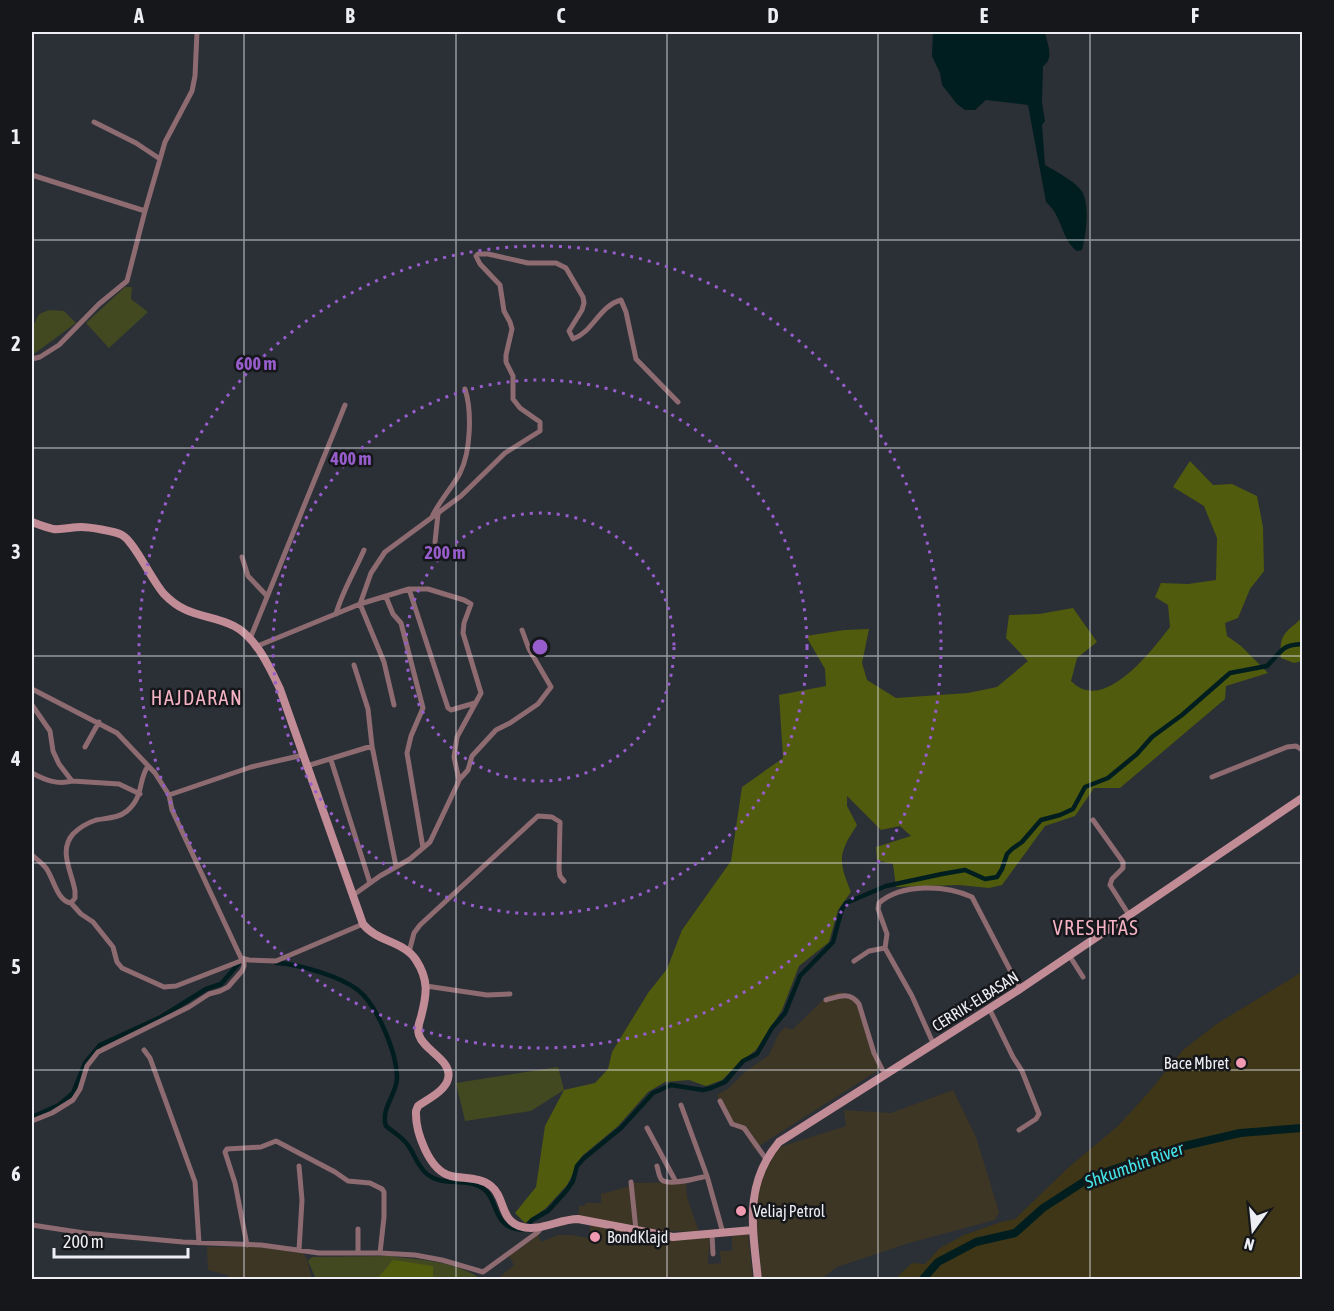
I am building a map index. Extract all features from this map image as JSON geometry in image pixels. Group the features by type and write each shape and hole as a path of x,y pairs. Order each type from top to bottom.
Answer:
{"main road":[{"path":"32,522 55,529 83,527 121,534 131,545 152,579 170,600 190,613 233,626 250,639 255,647 280,689 363,924 371,933 409,952 417,961 426,986 426,996 418,1027 419,1034 425,1046 447,1067 449,1072 446,1084 418,1106 416,1111 426,1151 435,1167 445,1174 477,1179 491,1186 511,1222 526,1227 542,1227 578,1219 673,1237 753,1230"},
{"name":"CERRIK-ELBASAN","path":"758,1280 753,1230 753,1195 766,1159 779,1142 1020,989 1302,798"}],"street":[{"path":"32,359 40,357 59,345 99,304 127,281 165,142 192,91 197,32"},
{"path":"94,122 136,143 160,159"},
{"path":"32,175 145,211"},
{"path":"394,705 384,662 360,604 371,573 385,552 461,496 505,453 540,431 541,427 540,422 520,408 513,399 513,376 506,362 512,328 504,311 500,285 480,264 477,254 488,254 528,263 556,263 566,268 583,297 582,310 569,331 573,339 579,336 607,306 621,300 626,312 636,359 678,402"},
{"path":"435,542 435,516 464,465 470,419 469,402 465,389"},
{"path":"250,639 345,405"},
{"path":"336,614 364,550"},
{"path":"242,557 248,576 267,596"},
{"path":"255,647 360,604 410,589 428,589 471,604 464,623 464,633 481,693 457,737 455,767 459,780"},
{"path":"410,589 448,708 452,710 476,703"},
{"path":"386,597 393,614 400,623 423,708 411,736 407,753 423,848"},
{"path":"352,896 410,859 430,842 459,780 468,770 472,756 496,730 538,704 551,687 522,630"},
{"path":"354,665 368,709 372,746 396,866"},
{"path":"32,689 99,722 125,739 148,766 169,795 172,810 244,962"},
{"path":"32,705 50,731 53,751 59,764 72,781"},
{"path":"86,747 99,722"},
{"path":"307,766 372,746"},
{"path":"1212,777 1287,747 1296,746 1302,750"},
{"path":"169,795 251,767 303,755"},
{"path":"331,760 370,883"},
{"path":"71,903 75,898 75,891 65,851 70,837 80,827 92,821 120,815 127,811 140,794 144,772 148,766"},
{"path":"32,772 43,779 63,784 72,781 118,784 140,794"},
{"path":"409,952 417,928 538,816 552,817 560,822 560,876 564,881"},
{"path":"1093,820 1124,865 1112,879 1110,885 1129,915"},
{"path":"32,855 46,868 60,896 93,922 113,947 117,962 122,968 164,987 176,986 244,962 276,961 363,924"},
{"path":"933,1043 909,989 885,948 887,934 878,909 879,903 888,896 918,888 950,889 972,897 1020,989"},
{"path":"854,961 869,951 885,948"},
{"path":"1069,955 1083,977"},
{"path":"32,1121 52,1113 73,1100 80,1089 87,1066 98,1052 189,1007 209,994 228,987 244,962"},
{"path":"426,986 488,995 510,994"},
{"path":"826,1000 843,995 856,999 860,1004 874,1053 885,1075"},
{"path":"989,1008 1022,1071 1038,1114 1036,1119 1019,1130"},
{"path":"144,1050 150,1058 195,1182 199,1243"},
{"path":"720,1101 732,1124 744,1128 766,1159"},
{"path":"681,1105 707,1176 723,1233"},
{"path":"647,1128 676,1182"},
{"path":"247,1245 236,1183 225,1152 227,1149 261,1147 276,1141 348,1181 370,1183 382,1189 384,1217 380,1253"},
{"path":"299,1166 302,1200 299,1250"},
{"path":"657,1166 662,1180 676,1182 707,1176"},
{"path":"631,1182 636,1230"},
{"path":"32,1225 84,1233 247,1245 319,1253 380,1253 430,1257 483,1272 542,1227"},
{"path":"358,1229 358,1253"},
{"path":"712,1234 713,1254"}],"shaded area":[{"path":"933,32 1045,32 1049,59 1043,66 1042,103 1045,121 1042,125 1045,165 1064,176 1083,194 1086,201 1087,218 1082,250 1077,251 1072,246 1056,214 1046,202 1028,105 986,100 975,110 965,110 957,104 942,85 940,73 932,56"},
{"path":"840,992 854,997 882,1068 754,1149 745,1133 732,1125 717,1095 769,1055 778,1035 785,1027 793,1029 828,995"},
{"path":"953,1090 976,1137 999,1212 995,1220 909,1243 837,1267 821,1279 762,1280 756,1215 759,1187 777,1150 783,1146 846,1126 844,1110 891,1113"},
{"path":"686,1182 687,1197 699,1232 665,1231 579,1216 579,1206 585,1206 585,1203 601,1203 601,1194 627,1187 633,1183"},
{"path":"591,1224 646,1235 710,1237 708,1264 721,1263 720,1251 732,1251 732,1236 748,1234 753,1279 496,1280 514,1265 509,1256 532,1240 531,1238 538,1234 541,1242 558,1235 588,1238"},
{"path":"207,1247 258,1247 303,1253 307,1259 312,1279 228,1279 228,1275 208,1270"}],"green space":[{"path":"125,287 132,287 131,299 148,312 109,348 86,323"},
{"path":"49,310 64,311 76,323 32,354 32,328 39,314"},
{"path":"1190,461 1213,485 1232,484 1257,496 1263,527 1264,571 1250,589 1238,618 1225,623 1227,636 1241,646 1268,673 1226,686 1225,699 1120,788 1094,788 1075,816 1045,826 1002,885 989,888 959,885 896,887 893,864 877,860 876,847 911,836 900,826 881,830 847,796 847,806 857,825 846,843 842,857 851,892 838,910 829,942 799,966 782,1010 756,1050 722,1080 706,1086 689,1080 665,1082 648,1092 618,1126 582,1156 567,1185 546,1208 525,1223 515,1213 536,1187 545,1126 564,1090 595,1083 608,1069 612,1052 648,993 667,969 682,930 731,861 742,787 783,758 779,695 826,686 825,669 806,636 869,629 862,663 867,680 896,698 968,693 997,687 1028,661 1006,638 1009,615 1039,614 1073,608 1097,642 1077,658 1071,681 1084,689 1098,690 1112,685 1152,650 1170,627 1168,605 1155,597 1161,583 1188,584 1216,580 1217,538 1204,506 1173,487"},
{"path":"1302,618 1302,661 1294,663 1281,658 1281,644 1287,631"},
{"path":"558,1067 564,1090 531,1111 465,1121 456,1083"},
{"path":"390,1256 449,1265 481,1279 316,1279 308,1261 312,1257"},
{"path":"393,1260 433,1266 433,1279 377,1279"}],"sand":[{"name":"Shkumbin River","path":"1302,972 1302,1279 895,1279 912,1263 925,1264 940,1248 964,1235 1015,1219 1070,1166 1118,1126 1183,1050 1218,1023"}],"waterway":[{"path":"276,963 307,968 330,976 350,985 365,997 385,1030 396,1068 396,1084 385,1114 386,1126 405,1141 427,1174 441,1180 464,1182 485,1190 501,1220 506,1225 524,1230 532,1220 548,1211 567,1190 573,1181 577,1166 583,1159 621,1128 653,1093 671,1085 703,1090 711,1088 725,1082 743,1061 757,1054 772,1028 785,1013 800,976 833,942 842,909 846,903 886,886 965,870 985,879 997,877 1007,854 1022,842 1041,820 1073,809 1085,787 1108,778 1137,754 1152,737 1182,715 1230,673 1267,666 1285,648 1302,644"},
{"path":"32,1117 59,1105 73,1093 85,1063 100,1045 161,1017 206,989 221,984 240,962"},
{"name":"Shkumbin River","path":"922,1280 938,1262 976,1242 1015,1233 1043,1208 1091,1177 1180,1147 1240,1133 1302,1128"}],"place":[{"name":"Bace Mbret","path":"1241,1063"},
{"name":"Veliaj Petrol","path":"741,1211"},
{"name":"BondKlajd","path":"595,1237"}],"district":[{"name":"HAJDARAN","path":"197,697"},
{"name":"VRESHTAS","path":"1096,927"}]}
